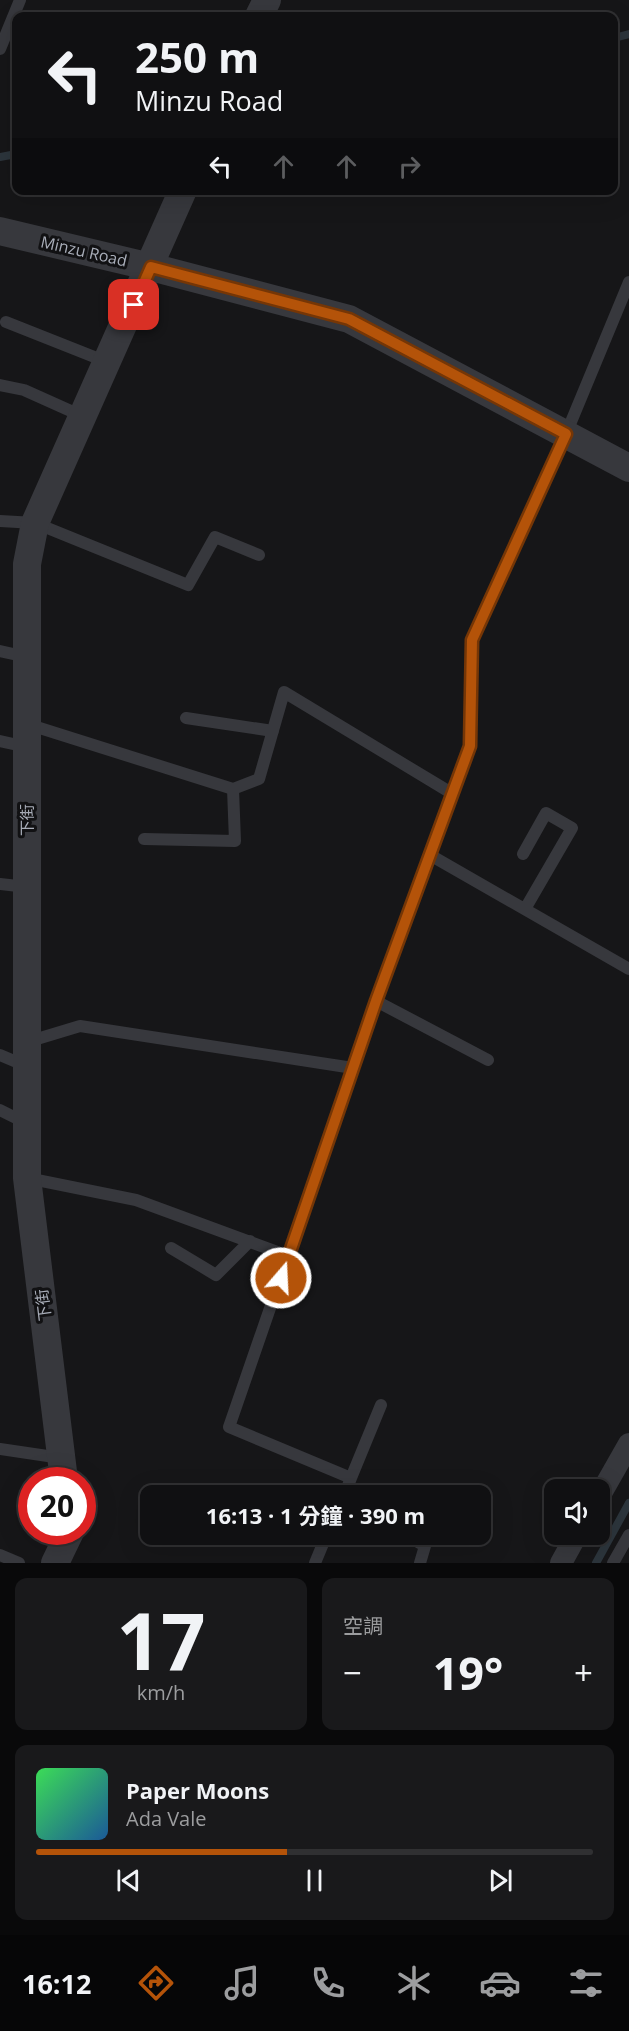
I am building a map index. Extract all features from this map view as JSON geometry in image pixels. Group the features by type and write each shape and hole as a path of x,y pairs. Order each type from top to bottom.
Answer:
{"street":[{"name":"下街","path":"63,1467 27,1178 27,1054 14,885 18,737 13,654 35,523 151,267 181,195"},
{"name":"Minzu Road","path":"0,231 151,267 349,319 629,468"},
{"path":"609,1479 629,1444"},
{"path":"55,1563 64,1545"},
{"path":"561,1563 572,1545"}],"lane":[{"path":"0,49 12,20"},
{"path":"351,1479 230,1427 376,1001 470,746 472,640 566,434 629,282"},
{"path":"6,322 108,362"},
{"path":"0,386 24,390 83,417"},
{"path":"0,521 35,523 188,585 214,537 259,555"},
{"path":"18,737 233,789 259,779 284,692 453,794"},
{"path":"186,717 273,731"},
{"path":"144,839 235,841 233,789"},
{"path":"523,854 546,813 572,828 525,909"},
{"path":"430,855 629,969"},
{"path":"376,1001 488,1060"},
{"path":"0,1055 27,1054 80,1026 353,1068"},
{"path":"0,1110 27,1123"},
{"path":"27,1178 136,1200 288,1256"},
{"path":"171,1248 216,1275 250,1241"},
{"path":"349,1485 381,1405"},
{"path":"0,1449 57,1467"},
{"path":"613,1563 629,1535"},
{"path":"315,1563 322,1545"},
{"path":"420,1563 425,1546 423,1545"},
{"path":"0,1555 19,1563"}],"waterway":[{"path":"618,37 629,34"},
{"path":"0,157 12,155"},
{"path":"596,1563 629,1503"}],"route":[{"path":"134,305 151,267 349,319 566,434 472,640 470,746 376,1001 281,1278"}]}
